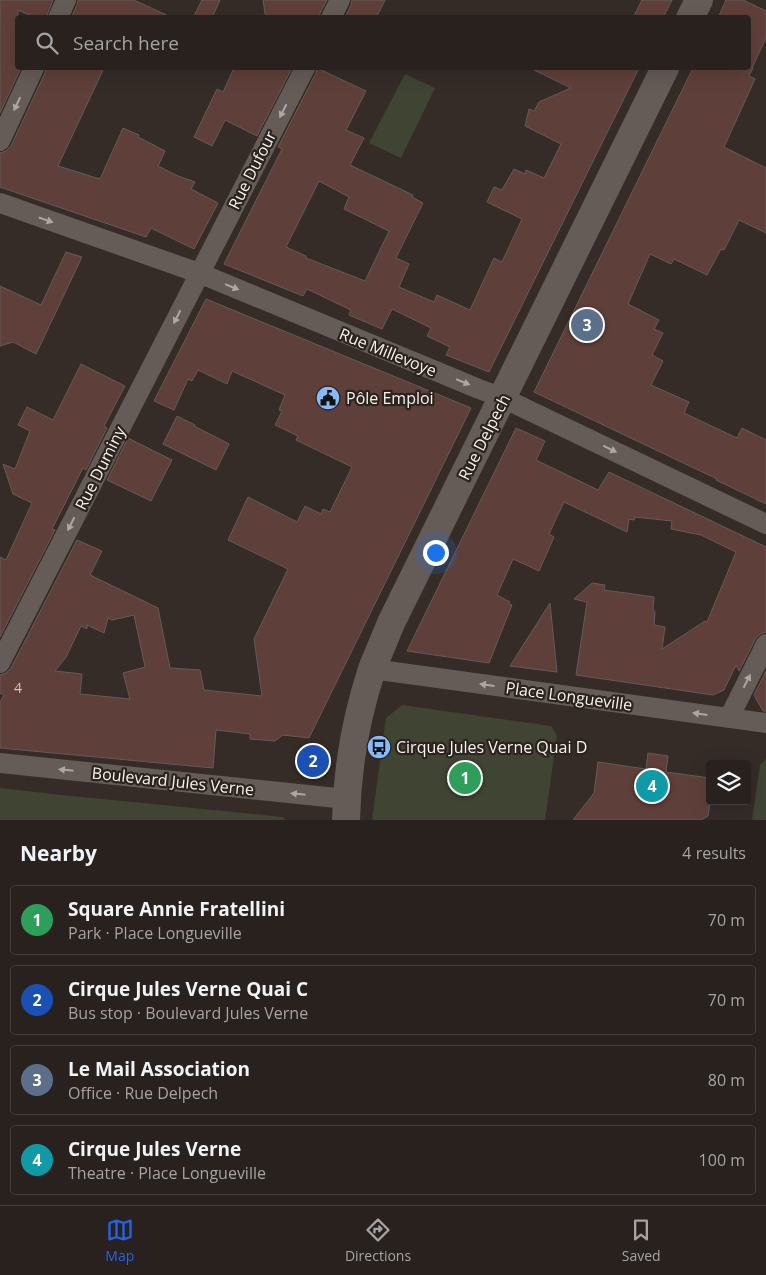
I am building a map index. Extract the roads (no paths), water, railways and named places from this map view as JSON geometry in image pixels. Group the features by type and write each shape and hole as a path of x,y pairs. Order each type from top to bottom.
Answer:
{"street":[{"path":"59,15 66,0"},
{"path":"332,15 340,0"},
{"path":"692,15 699,0"},
{"path":"0,141 33,70"},
{"name":"Rue Dufour","path":"199,273 304,70"},
{"name":"Rue Delpech","path":"346,810 349,766 353,742 372,669 396,614 482,438 665,70"},
{"name":"Rue Millevoye","path":"0,203 199,273 503,398 766,524"},
{"name":"Rue Duminy","path":"0,663 199,273"},
{"path":"729,718 766,644"},
{"name":"Place Longueville","path":"372,669 766,723"},
{"name":"Boulevard Jules Verne","path":"0,763 346,810"}],"place":[{"name":"Le Mail Association","path":"587,325"},
{"name":"Pôle Emploi","path":"328,398"},
{"name":"Cirque Jules Verne Quai D","path":"379,747"},
{"name":"Cirque Jules Verne Quai C","path":"313,761"},
{"name":"Square Annie Fratellini","path":"465,778"},
{"name":"Cirque Jules Verne","path":"652,786"}]}
